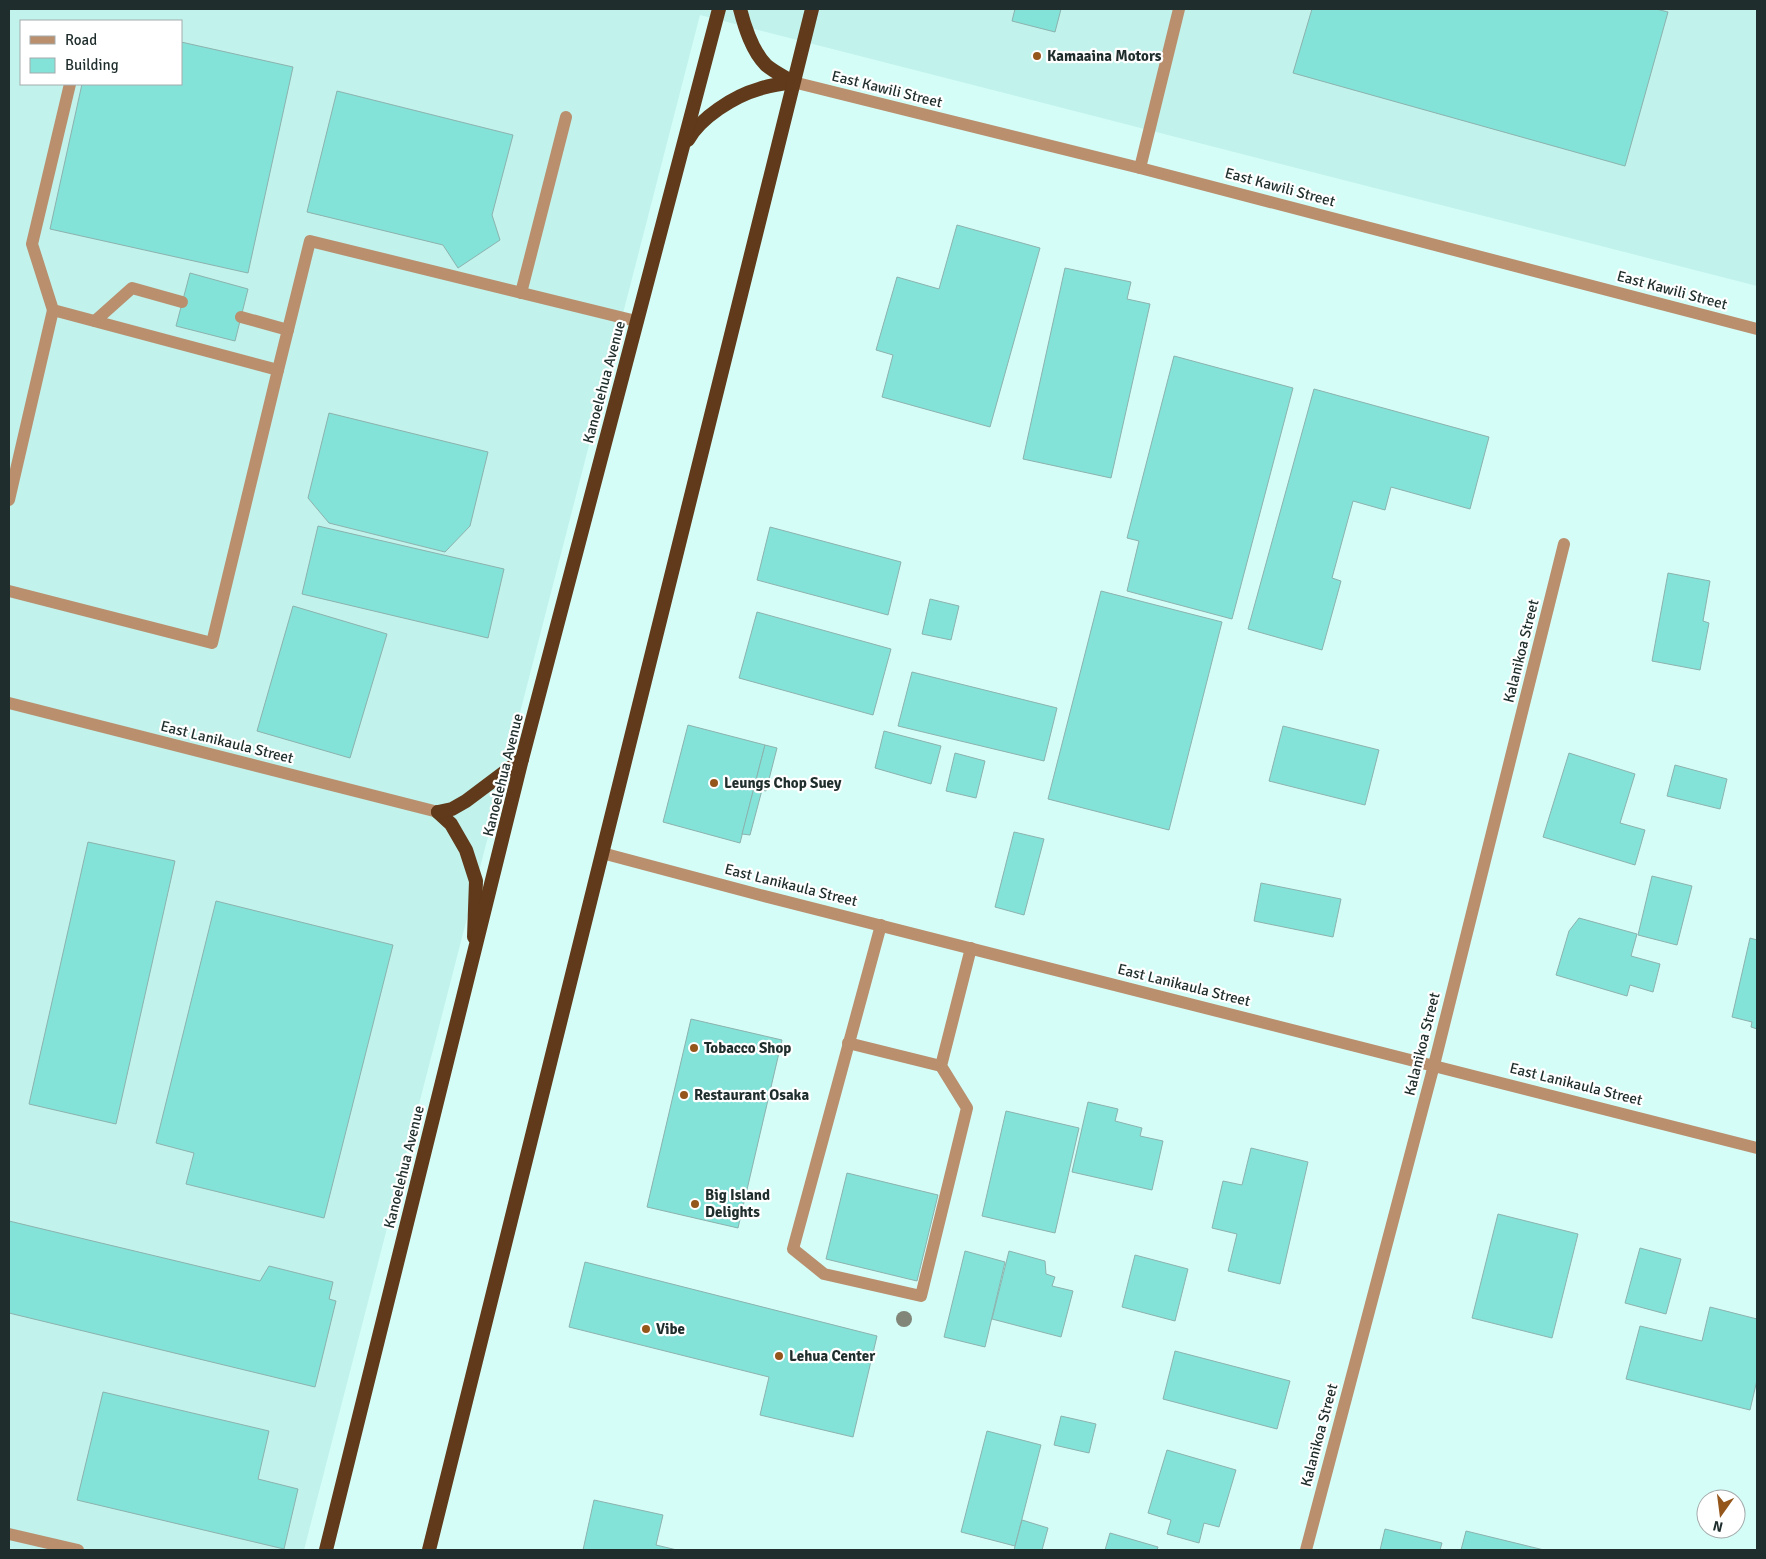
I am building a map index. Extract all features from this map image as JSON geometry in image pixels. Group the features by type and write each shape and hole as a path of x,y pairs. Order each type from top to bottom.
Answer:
{"highway":[{"name":"Kanoelehua Avenue","path":"326,1550 522,759 719,9"},
{"path":"740,9 744,26 754,48 767,66 793,82"},
{"path":"428,1550 812,9"},
{"path":"680,156 694,130 737,98 758,88 793,82"},
{"path":"438,812 452,810 522,759"},
{"path":"438,812 451,824 466,850 476,881 473,923 474,953"}],"street":[{"path":"1140,168 1180,9"},
{"name":"East Kawili Street","path":"793,82 1140,168 1757,329"},
{"path":"9,500 54,310 32,244 70,85"},
{"path":"521,293 566,117"},
{"path":"9,591 212,643 310,241 636,321"},
{"path":"95,321 132,288 182,302"},
{"path":"54,310 278,370"},
{"path":"241,317 288,330"},
{"name":"Kalanikoa Street","path":"1306,1550 1434,1065 1564,544"},
{"name":"East Lanikaula Street","path":"9,703 438,812"},
{"name":"East Lanikaula Street","path":"602,853 1757,1148"},
{"path":"881,925 793,1249 824,1274 921,1296 967,1108 942,1066 972,948"},
{"path":"848,1043 942,1066"},
{"path":"9,1534 78,1550"}],"shaded area":[{"path":"9,9 1757,9 1757,286 700,15 304,1550 9,1550"}],"building":[{"path":"1015,9 1061,9 1055,32 1012,21"},
{"path":"1312,9 1656,9 1668,12 1625,166 1293,73"},
{"path":"182,42 293,67 248,273 50,229 82,85 182,85"},
{"path":"337,91 513,135 492,215 500,240 458,268 443,245 307,212"},
{"path":"957,225 1040,248 990,427 882,397 893,355 876,350 897,277 939,289"},
{"path":"1065,268 1131,282 1127,299 1150,304 1111,478 1023,459"},
{"path":"190,273 248,289 235,341 176,326"},
{"path":"1174,356 1293,388 1232,619 1127,591 1139,541 1127,538"},
{"path":"1314,389 1489,437 1470,509 1391,487 1385,510 1353,501 1332,578 1341,581 1322,650 1248,629"},
{"path":"329,413 488,452 470,526 445,552 329,523 308,498"},
{"path":"318,526 504,569 488,638 302,594"},
{"path":"770,527 901,562 888,615 757,580"},
{"path":"1668,573 1710,581 1703,621 1709,623 1700,670 1652,661"},
{"path":"1101,591 1222,622 1169,830 1048,799"},
{"path":"930,599 959,606 951,640 922,634"},
{"path":"293,606 387,634 350,758 257,731"},
{"path":"757,612 891,649 873,715 739,678"},
{"path":"912,672 1057,708 1044,761 898,726"},
{"name":"Leungs Chop Suey","path":"688,725 765,745 740,843 663,822"},
{"path":"1283,726 1379,750 1365,805 1269,781"},
{"path":"884,731 941,746 931,784 875,768"},
{"path":"765,745 777,748 766,791 762,790 750,835 742,834"},
{"path":"955,753 985,761 976,798 946,791"},
{"path":"1569,753 1635,774 1620,823 1645,830 1635,865 1543,837"},
{"path":"1675,765 1727,779 1720,809 1667,796"},
{"path":"1014,832 1044,839 1024,915 995,907"},
{"path":"88,842 175,861 116,1124 29,1104"},
{"path":"1652,876 1692,886 1677,945 1638,935"},
{"path":"1261,883 1341,899 1333,937 1254,921"},
{"path":"216,901 393,945 324,1218 186,1184 194,1153 156,1143"},
{"path":"1579,918 1637,934 1631,956 1660,964 1653,992 1630,985 1627,996 1556,975 1569,931"},
{"path":"1750,938 1757,940 1757,1029 1751,1027 1752,1022 1732,1017"},
{"path":"691,1019 782,1040 738,1228 647,1207"},
{"path":"1088,1102 1118,1109 1115,1121 1142,1128 1140,1136 1163,1141 1152,1190 1072,1172"},
{"path":"1006,1111 1079,1128 1055,1233 982,1216"},
{"path":"1251,1148 1308,1162 1280,1284 1228,1271 1237,1234 1212,1228 1223,1181 1242,1185"},
{"path":"847,1173 938,1195 917,1281 826,1259"},
{"path":"1498,1214 1578,1234 1552,1338 1472,1318"},
{"path":"9,1221 260,1281 269,1266 333,1282 329,1299 336,1301 315,1387 9,1313"},
{"path":"1640,1248 1681,1259 1666,1314 1625,1303"},
{"path":"965,1251 1005,1262 985,1347 944,1337"},
{"path":"1009,1251 1045,1261 1046,1274 1055,1277 1052,1286 1073,1291 1061,1337 992,1319"},
{"path":"1135,1255 1188,1269 1175,1321 1122,1307"},
{"name":"Lehua Center","path":"585,1262 877,1336 853,1437 760,1415 769,1377 569,1327"},
{"path":"1710,1307 1757,1319 1757,1380 1750,1410 1626,1379 1640,1326 1702,1341"},
{"path":"1175,1351 1290,1381 1277,1429 1163,1399"},
{"path":"103,1392 269,1431 258,1479 298,1489 284,1549 77,1500"},
{"path":"1061,1416 1096,1424 1089,1453 1054,1445"},
{"path":"987,1431 1041,1445 1015,1546 961,1532"},
{"path":"1167,1450 1236,1470 1219,1527 1204,1523 1199,1543 1167,1534 1171,1520 1148,1513"},
{"path":"594,1500 663,1515 656,1545 677,1550 583,1550"},
{"path":"1022,1520 1048,1528 1042,1550 1014,1550"},
{"path":"1385,1529 1442,1543 1440,1550 1380,1550"},
{"path":"1466,1531 1544,1550 1461,1550"},
{"path":"1110,1533 1158,1547 1157,1550 1105,1550"}],"place":[{"name":"Kamaaina Motors","path":"1037,56"},
{"name":"Leungs Chop Suey","path":"714,783"},
{"name":"Tobacco Shop","path":"694,1048"},
{"name":"Restaurant Osaka","path":"684,1095"},
{"name":"Big Island Delights","path":"695,1204"},
{"name":"Vibe","path":"646,1329"},
{"name":"Lehua Center","path":"779,1356"}]}
